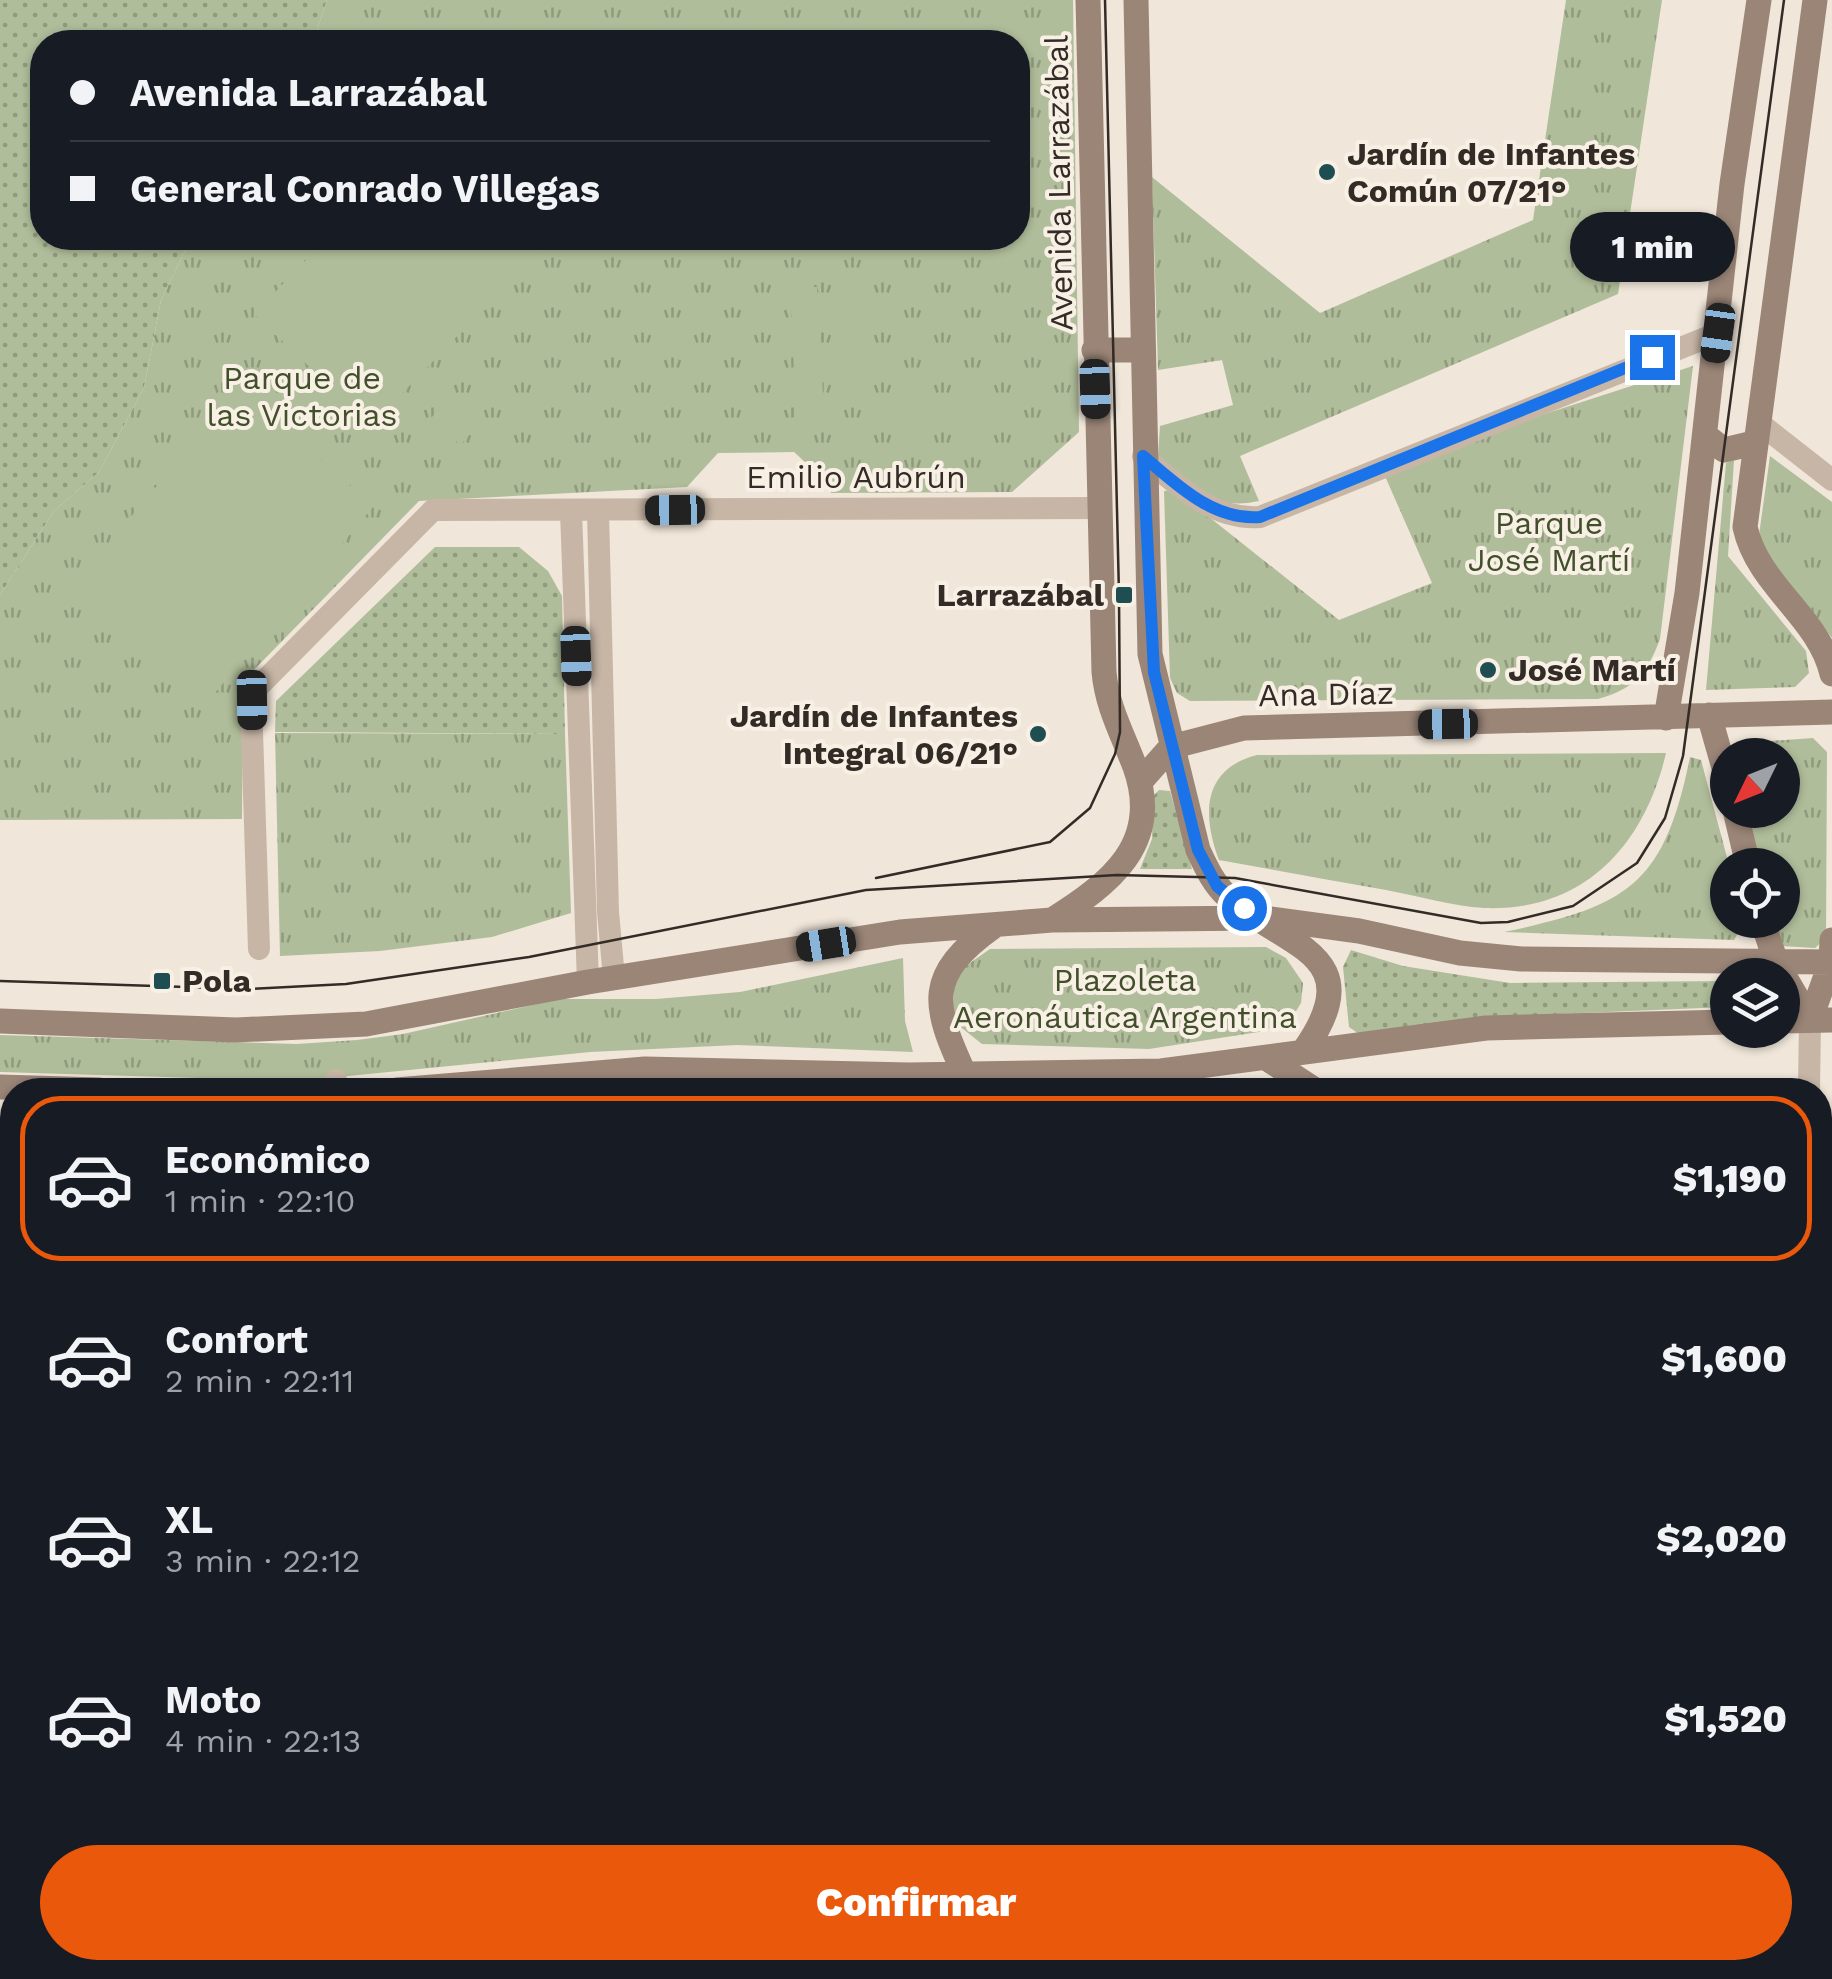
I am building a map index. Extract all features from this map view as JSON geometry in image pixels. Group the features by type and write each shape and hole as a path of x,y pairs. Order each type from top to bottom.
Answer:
{"main road":[{"name":"Avenida Larrazábal","path":"1052,920 1117,875 1135,840 1140,782 1106,688 1098,508 1088,0"},
{"path":"1136,0 1150,654 1198,850 1211,876 1230,899 1313,954 1330,984 1328,1014 1305,1049"},
{"path":"1666,718 1706,435 1732,184 1759,0"},
{"path":"1814,0 1746,510 1748,541 1779,595 1824,650 1832,674"},
{"path":"1094,350 1143,350"},
{"path":"1706,435 1724,450 1756,432"},
{"name":"Ana Díaz","path":"1171,747 1208,735 1263,727 1832,712"},
{"path":"1709,715 1716,738"},
{"path":"1140,782 1171,747"},
{"path":"0,1021 296,1030 366,1024 601,980 900,932 1052,920 1264,918 1508,958 1710,961"},
{"path":"963,1078 942,1022 939,990 957,955 998,923"},
{"path":"1821,1020 1832,940"},
{"path":"1800,962 1831,962"},
{"path":"1800,993 1821,1020"},
{"path":"1036,1078 1161,1071 1486,1028 1710,1022"},
{"path":"1266,1058 1297,1078"}],"street":[{"path":"1143,456 1216,510 1242,518 1260,517 1718,333"},
{"path":"1756,432 1832,480"},
{"name":"Emilio Aubrún","path":"260,949 252,700 259,686 434,510 1098,508"},
{"path":"571,512 601,980"},
{"path":"598,512 608,912 601,980"},
{"path":"1811,1078 1821,1020"}],"green space":[{"path":"0,0 327,0 317,30 30,30 30,250 185,250 161,300 144,388 99,472 54,511 0,595"},
{"name":"Parque de las Victorias","path":"327,0 1073,0 1079,432 1012,492 831,493 831,486 794,452 718,453 687,487 419,501 247,677 243,696 242,819 0,820 0,595 54,511 99,472 144,388 161,300 185,250 1030,250 1030,30 317,30"},
{"path":"1566,0 1662,0 1618,294 1240,456 1259,501 1227,503 1193,486 1158,455 1160,426 1233,405 1222,360 1158,370 1152,177 1320,313 1533,220"},
{"path":"315,250 540,250 371,426 254,314"},
{"path":"838,284 867,284 868,384 840,384"},
{"path":"817,287 825,430 797,432 790,288"},
{"name":"Parque José Martí","path":"1693,366 1660,639 1650,662 1630,685 1598,699 1190,701 1177,693 1170,678 1164,491 1175,490 1339,620 1432,583 1381,467"},
{"path":"238,390 374,506 209,700 73,585"},
{"path":"982,395 983,424 883,427 882,398"},
{"path":"450,398 479,425 460,445 431,418"},
{"path":"1770,456 1832,502 1832,638 1765,555 1759,535"},
{"path":"1734,460 1728,556 1806,651 1809,673 1795,687 1706,690 1726,463"},
{"path":"435,547 519,547 548,571 562,596 565,734 275,732 276,701"},
{"path":"275,733 565,734 571,913 492,937 380,951 280,956"},
{"path":"1813,738 1827,752 1826,938 1815,948 1781,946 1778,938 1800,938 1800,848 1753,848 1748,828 1800,828 1800,739"},
{"path":"1666,753 1643,816 1605,866 1580,885 1552,898 1520,906 1460,905 1219,860 1210,827 1211,796 1216,783 1225,771 1257,755"},
{"path":"1690,757 1701,760 1710,794 1710,828 1719,828 1724,848 1710,848 1710,938 1734,940 1504,932 1581,912 1633,883 1652,862 1680,800"},
{"path":"1159,790 1170,791 1192,869 1140,869 1152,839 1153,796"},
{"name":"Plazoleta Aeronáutica Argentina","path":"1266,947 1286,958 1303,983 1301,1003 1293,1016 1265,1031 1149,1049 982,1044 953,1021 954,974 990,949"},
{"path":"1351,950 1403,966 1510,983 1710,981 1710,1008 1488,1017 1359,1034 1349,1027 1343,967"},
{"path":"903,958 905,1021 913,1052 737,1045 590,1052 328,1078 0,1072 0,1035 297,1044 403,1034 559,999 656,999 740,992"}],"tram line":[{"path":"876,878 1050,842 1090,808 1115,754 1120,732 1119,595 1105,0"},
{"path":"0,981 248,989 346,984 529,957 866,890 1117,875 1235,878 1481,923 1508,922 1573,906 1637,863 1665,818 1683,756 1784,0"}],"place":[{"name":"Jardín de Infantes Común 07/21°","path":"1327,172"},
{"name":"Larrazábal","path":"1124,595"},
{"name":"José Martí","path":"1488,670"},
{"name":"Jardín de Infantes Integral 06/21°","path":"1038,734"},
{"name":"Pola","path":"162,981"}],"route":[{"path":"1244,908 1217,886 1198,850 1154,672 1150,654 1143,456 1216,510 1229,516 1260,517 1652,357"}]}
